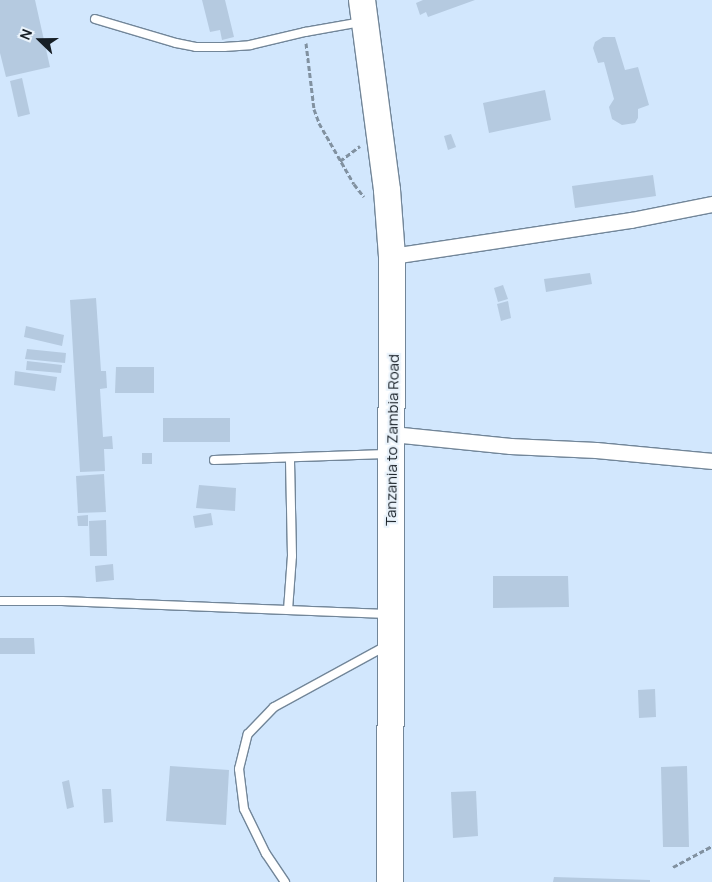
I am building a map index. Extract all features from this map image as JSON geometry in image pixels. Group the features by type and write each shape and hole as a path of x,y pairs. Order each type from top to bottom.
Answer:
{"highway":[{"name":"Tanzania to Zambia Road","path":"363,11 392,256 390,882"}],"street":[{"path":"392,256 631,220 712,204"},
{"path":"392,444 596,450 712,461"}],"lane":[{"path":"95,20 196,47 250,46 305,32 363,11"},
{"path":"214,460 290,459 392,444"},
{"path":"288,610 292,556 290,459"},
{"path":"0,601 62,601 392,614"},
{"path":"285,882 266,854 244,809 239,769 248,734 274,707 391,643"}],"path":[{"path":"305,32 312,91 319,123 354,184 366,199 389,219"},
{"path":"673,867 712,846"}],"building":[{"path":"0,0 35,0 50,67 6,77 0,53"},
{"path":"202,0 225,0 234,37 222,40 220,30 210,32"},
{"path":"423,0 475,0 428,17 426,12 420,15 416,3"},
{"path":"603,37 615,37 625,70 638,67 649,105 638,109 638,118 635,123 622,125 612,119 609,107 614,99 604,62 598,63 593,48 595,42"},
{"path":"22,78 30,114 18,117 10,81"},
{"path":"545,90 551,120 489,133 483,103"},
{"path":"451,134 456,147 448,150 444,136"},
{"path":"653,175 656,196 575,208 572,186"},
{"path":"590,273 592,284 546,292 544,279"},
{"path":"503,285 508,299 498,302 494,288"},
{"path":"96,298 101,371 106,371 107,388 100,389 103,437 112,436 113,449 104,449 105,471 80,472 70,300"},
{"path":"508,301 511,318 501,321 497,304"},
{"path":"26,326 64,335 62,346 24,337"},
{"path":"27,349 66,353 65,363 25,359"},
{"path":"27,361 62,365 61,373 26,370"},
{"path":"116,367 154,367 154,393 115,393"},
{"path":"15,371 57,377 55,391 14,385"},
{"path":"163,418 230,418 230,442 163,442"},
{"path":"142,453 152,453 152,464 142,464"},
{"path":"104,474 106,512 78,513 76,476"},
{"path":"199,485 236,488 235,511 196,508"},
{"path":"211,513 213,525 195,528 193,516"},
{"path":"88,515 88,526 78,526 77,516"},
{"path":"106,520 107,556 90,556 89,521"},
{"path":"113,564 114,580 96,582 95,566"},
{"path":"493,576 568,576 569,607 493,608"},
{"path":"0,638 34,638 35,654 0,654"},
{"path":"655,689 656,717 639,718 638,690"},
{"path":"170,766 229,770 226,825 166,821"},
{"path":"687,766 689,847 663,847 661,767"},
{"path":"69,780 74,807 67,809 62,782"},
{"path":"102,789 111,789 113,822 104,823"},
{"path":"476,791 478,836 453,838 451,792"},
{"path":"554,877 650,880 650,882 553,882"}]}
